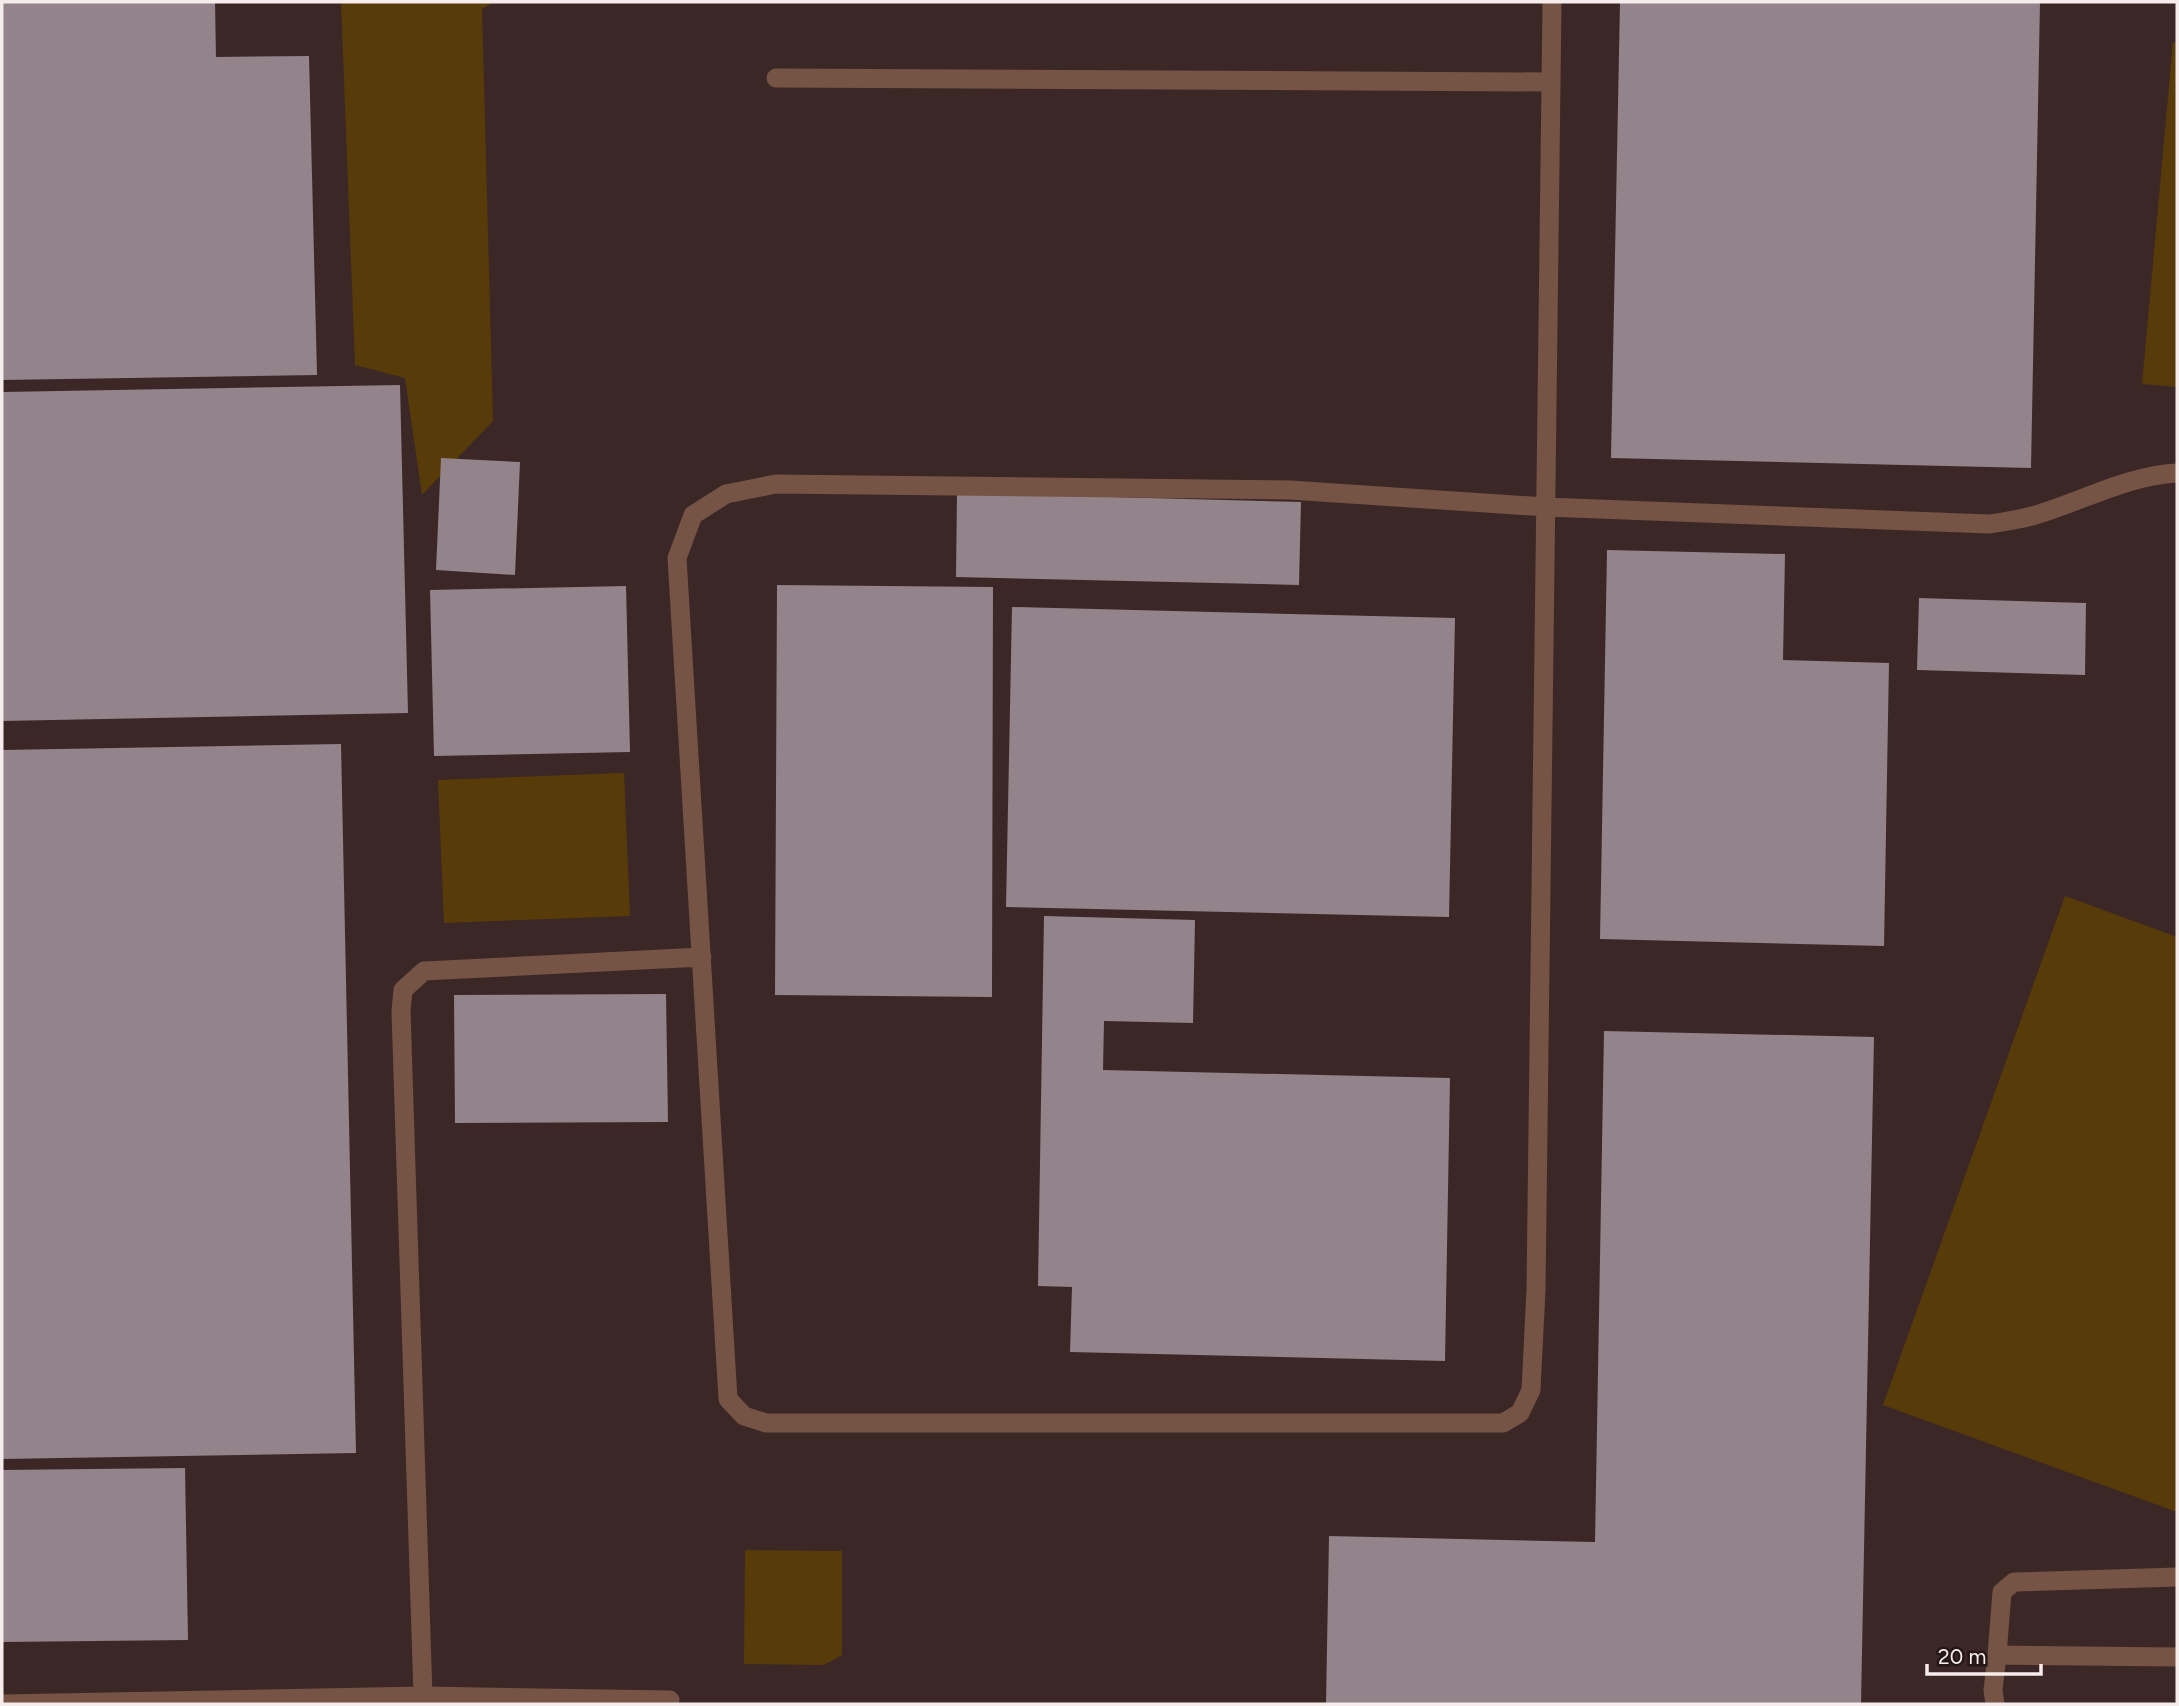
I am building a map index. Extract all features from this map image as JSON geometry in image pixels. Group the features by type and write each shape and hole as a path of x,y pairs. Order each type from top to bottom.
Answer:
{"lane":[{"path":"1552,2 1549,82 1546,507 1536,1290 1531,1390 1520,1413 1503,1423 766,1423 744,1416 728,1399 677,558 693,515 726,494 776,484 1290,489 1546,507 1989,524 2031,517 2154,474 2177,473"},
{"path":"776,78 1549,82"},
{"path":"423,1696 401,1011 404,990 424,971 702,957"},
{"path":"1995,1704 1993,1690 2002,1592 2014,1582 2177,1577"},
{"path":"1997,1655 2177,1657"},
{"path":"2,1704 423,1696 670,1700"}],"shaded area":[{"path":"2,2 2177,2 2177,1704 2,1704"},
{"path":"341,2 494,2 482,9 493,421 422,495 405,378 355,365"},
{"path":"2173,42 2177,43 2177,387 2142,384"},
{"path":"624,773 630,916 444,923 438,780"},
{"path":"2065,896 2177,937 2177,1512 1883,1405"},
{"path":"745,1550 842,1551 842,1655 824,1665 744,1664"}],"building":[{"path":"2,2 215,2 216,57 309,56 317,375 2,380"},
{"path":"1620,2 2040,2 2031,468 1611,458"},
{"path":"400,385 408,713 2,721 2,392"},
{"path":"441,458 520,462 515,575 436,570"},
{"path":"957,493 1301,502 1299,585 956,577"},
{"path":"1607,550 1785,554 1783,660 1889,663 1884,946 1600,939"},
{"path":"777,585 993,587 992,997 775,995"},
{"path":"626,586 630,752 434,756 430,590"},
{"path":"1919,598 2086,603 2085,675 1917,670"},
{"path":"1012,607 1455,618 1449,917 1006,907"},
{"path":"341,744 356,1453 2,1459 2,750"},
{"path":"1044,916 1195,920 1193,1023 1104,1021 1103,1070 1450,1078 1445,1361 1070,1352 1072,1287 1038,1286"},
{"path":"666,994 668,1122 455,1123 454,995"},
{"path":"1604,1031 1874,1037 1861,1704 1326,1704 1329,1536 1595,1542"},
{"path":"185,1468 188,1640 2,1642 2,1470"}]}
